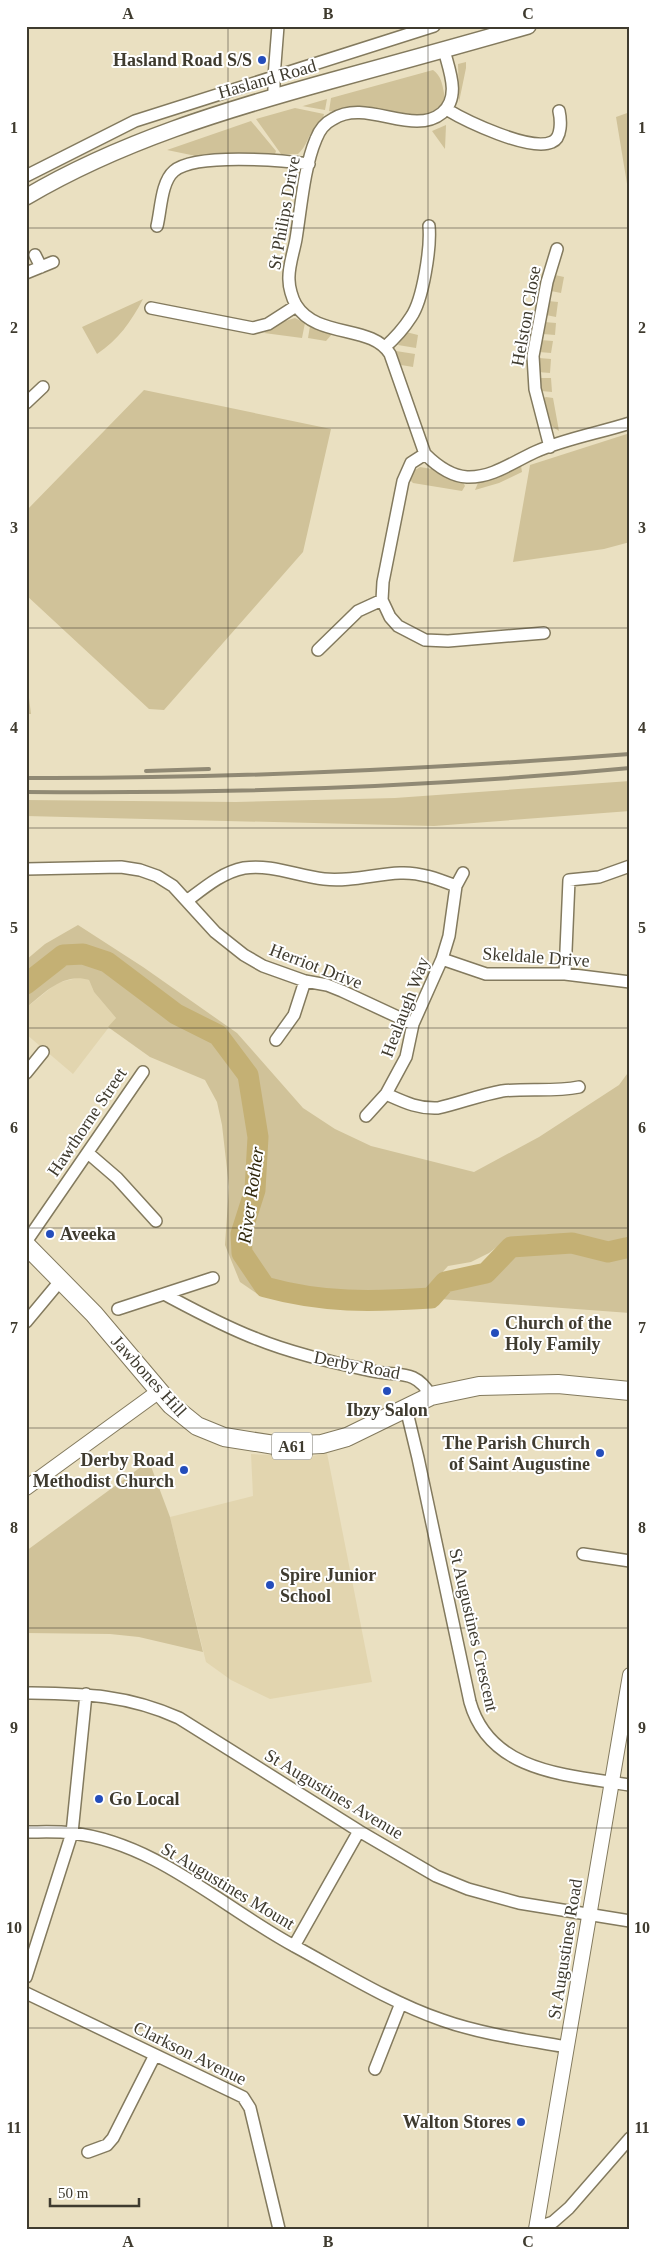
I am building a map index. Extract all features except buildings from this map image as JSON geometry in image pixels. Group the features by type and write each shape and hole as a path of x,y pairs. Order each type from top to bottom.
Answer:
{"highway":[{"name":"A61","path":"26,1243 61,1280"},
{"name":"Jawbones Hill","path":"61,1280 98,1320 158,1392 185,1417 205,1430 224,1437 281,1446 322,1444 347,1437 431,1396"},
{"name":"A61","path":"431,1396 479,1386 523,1383 558,1384 630,1391"}],"main road":[{"name":"Hasland Road","path":"26,197 149,138 203,118 274,96 444,50 503,30 528,26"}],"street":[{"path":"274,96 278,26"},
{"name":"Hasland Road","path":"26,176 135,121 434,26"},
{"path":"444,50 452,79 453,92 446,109 508,138 542,143 552,142 558,136 561,121 560,111"},
{"name":"St Philips Drive","path":"296,306 289,279 309,164 320,130 337,116 346,113 362,112 424,122 434,119 446,109"},
{"path":"163,219 166,182 173,171 187,164 263,159 309,164"},
{"path":"385,347 412,316 418,302 430,240 429,226"},
{"name":"Helston Close","path":"550,447 535,389 533,365 546,282 557,249"},
{"path":"35,255 41,267"},
{"path":"26,272 53,262"},
{"path":"151,308 187,309 253,328 268,324 296,306 321,326 367,338 385,347 390,354 425,454 436,465 451,473 466,477 487,475 550,447 630,424"},
{"path":"425,454 412,463 403,481 383,582 382,600 390,617 398,626 425,640 448,641 517,629 544,633"},
{"path":"318,650 332,644 358,611 382,600"},
{"path":"565,974 569,880 599,877 630,866"},
{"name":"Herriot Drive","path":"26,869 121,867 140,870 157,876 174,886 215,932 244,955 263,966 305,981 327,985 413,1024"},
{"path":"188,900 229,873 256,867 273,868 324,880 361,878 401,872 417,873 456,886"},
{"name":"Healaugh Way","path":"366,1116 386,1094 406,1058 413,1024 442,959 449,936 456,886 463,873"},
{"name":"Skeldale Drive","path":"442,959 486,974 565,974 630,982"},
{"path":"276,1040 282,1024 299,1005 305,981"},
{"path":"26,1073 43,1052"},
{"name":"Hawthorne Street","path":"26,1243 143,1072"},
{"path":"386,1094 415,1107 438,1108 501,1092 562,1096 579,1087"},
{"path":"88,1153 117,1178 156,1221"},
{"path":"118,1308 213,1278"},
{"path":"26,1322 61,1280"},
{"name":"Derby Road","path":"164,1294 211,1319 258,1340 315,1358 376,1372 412,1375 424,1384 431,1396"},
{"path":"26,1488 158,1392"},
{"name":"St Augustines Crescent","path":"406,1408 470,1702 479,1727 498,1748 531,1766 630,1786"},
{"path":"583,1554 630,1561"},
{"name":"St Augustines Road","path":"536,2228 630,1675"},
{"name":"St Augustines Avenue","path":"26,1694 86,1694 130,1700 157,1708 180,1718 359,1832 436,1876 468,1889 519,1903 630,1921"},
{"path":"26,1977 72,1833 86,1694"},
{"name":"St Augustines Mount","path":"26,1832 72,1833 132,1850 166,1866 294,1946 401,2002 442,2020 567,2047"},
{"path":"294,1946 359,1832"},
{"name":"Clarkson Avenue","path":"26,1993 238,2093 248,2102 279,2229"},
{"path":"374,2069 401,2002"},
{"path":"88,2152 108,2145 113,2138 154,2054"},
{"path":"536,2228 553,2222 630,2138"}],"shaded area":[{"path":"466,62 466,68 459,102 458,64"},
{"path":"433,70 441,80 444,98 440,106 428,114 410,116 362,106 329,111 331,98"},
{"path":"327,99 325,110 302,106 303,106"},
{"path":"295,108 324,114 305,146 298,154 281,154 256,119"},
{"path":"630,112 630,202 616,117"},
{"path":"251,121 276,151 275,154 196,156 167,150"},
{"path":"446,125 445,149 432,131"},
{"path":"284,202 293,203 289,225 280,223"},
{"path":"555,275 564,277 561,293 551,291"},
{"path":"143,299 123,330 97,354 82,327"},
{"path":"548,301 558,302 556,317 546,315"},
{"path":"295,318 305,323 302,338 264,333 285,321"},
{"path":"544,322 556,323 555,335 543,334"},
{"path":"310,326 332,334 326,341 308,338"},
{"path":"406,332 418,335 416,348 398,345"},
{"path":"541,340 553,341 551,353 539,352"},
{"path":"396,351 415,354 413,367 401,365"},
{"path":"539,358 551,359 550,373 538,372"},
{"path":"538,378 551,378 552,392 541,391"},
{"path":"144,390 331,429 303,552 164,710 149,709 26,595 26,511"},
{"path":"546,397 553,398 559,431 550,425 542,399"},
{"path":"630,433 630,542 604,549 513,562 530,465"},
{"path":"521,466 522,472 499,483 475,490 478,483 491,480"},
{"path":"420,467 432,469 463,482 465,486 462,491 413,483 409,479 412,472"},
{"path":"26,674 31,714 26,714"},
{"path":"630,781 630,811 434,826 26,816 26,800 236,802 395,798"},
{"path":"78,925 143,967 237,1033 303,1108 335,1129 371,1146 474,1172 539,1137 619,1085 630,1070 630,1236 612,1242 549,1234 507,1239 489,1253 471,1262 448,1266 427,1292 376,1295 303,1291 269,1282 259,1295 240,1282 225,1245 229,1187 222,1125 217,1102 205,1080 150,1057 108,1027 116,1018 94,992 89,980 80,978 63,981 47,990 26,1008 26,960 45,944"},
{"path":"81,977 89,980 94,992 116,1018 73,1074 26,1034 26,1008 57,983"},
{"path":"571,1251 605,1258 630,1253 630,1313 440,1299 449,1287 489,1279 512,1255"},
{"name":"Spire Junior School","path":"327,1453 372,1682 270,1699 231,1680 206,1662 170,1517 253,1496 251,1454 309,1457"},
{"path":"149,1461 170,1517 203,1652 139,1637 110,1634 26,1633 26,1551"}],"waterway":[{"name":"River Rother","path":"26,984 63,955 83,954 107,962 176,1014 218,1035 248,1075 258,1137 255,1190 241,1234 242,1253 265,1287 327,1299 388,1300 431,1298 445,1282 486,1273 511,1247 572,1243 608,1252 630,1247"}],"railway":[{"path":"26,778 253,775 479,764 630,754"},
{"path":"26,792 177,792 328,788 480,780 630,768"},
{"path":"146,771 209,769"}],"place":[{"name":"Hasland Road S/S","path":"262,60"},
{"name":"Aveeka","path":"50,1234"},
{"name":"Church of the Holy Family","path":"495,1333"},
{"name":"Ibzy Salon","path":"387,1391"},
{"name":"The Parish Church of Saint Augustine","path":"600,1453"},
{"name":"Derby Road Methodist Church","path":"184,1470"},
{"name":"Spire Junior School","path":"270,1585"},
{"name":"Go Local","path":"99,1799"},
{"name":"Walton Stores","path":"521,2122"}]}
